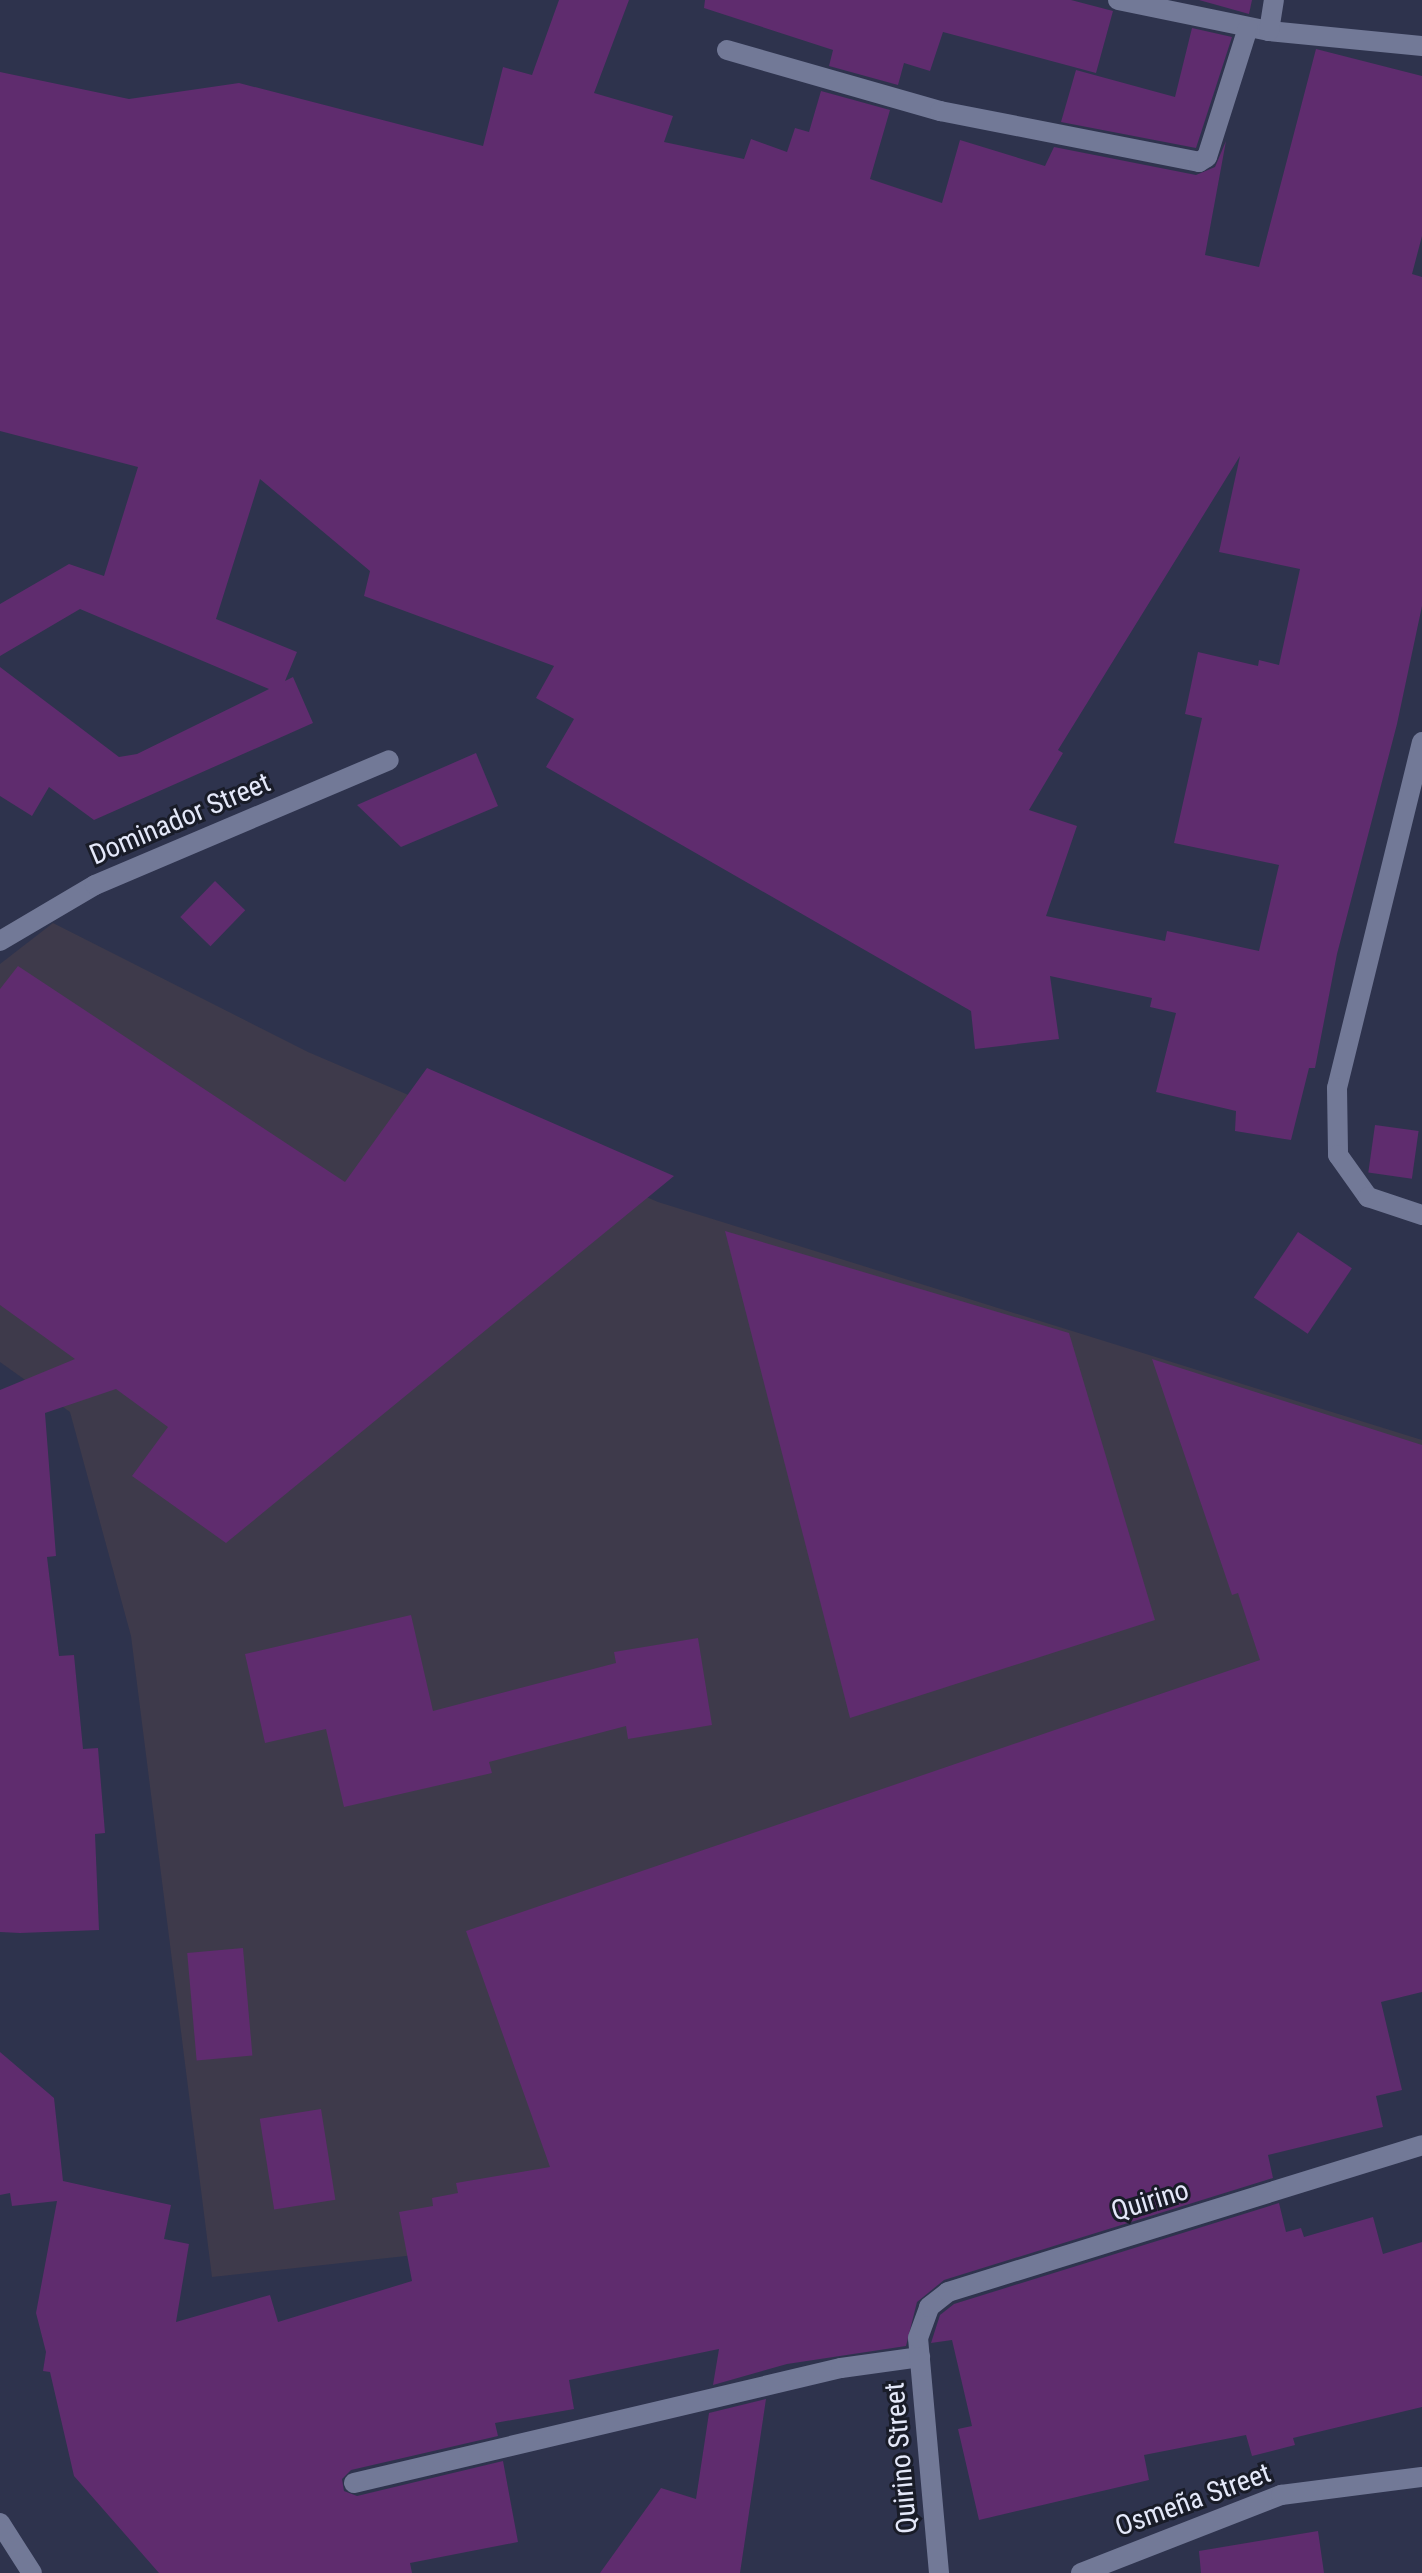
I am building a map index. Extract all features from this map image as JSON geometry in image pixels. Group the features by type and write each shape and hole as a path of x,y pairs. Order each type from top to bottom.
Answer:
{"street":[{"path":"1118,0 1248,28 1422,46"},
{"path":"1269,31 1274,0"},
{"path":"727,50 940,111 1199,162 1207,157 1248,28"},
{"path":"1422,742 1337,1101 1338,1155 1368,1197 1422,1215"},
{"name":"Dominador Street","path":"0,941 95,885 389,760"},
{"name":"Quirino","path":"919,2347 929,2307 948,2292 1422,2145"},
{"path":"354,2483 919,2347"},
{"name":"Quirino Street","path":"919,2347 939,2573"},
{"name":"Osmeña Street","path":"1081,2573 1281,2495 1422,2477"},
{"path":"0,2523 32,2573"}],"shaded area":[{"path":"53,923 308,1052 658,1202 1422,1440 1422,1940 466,2242 406,2256 212,2277 131,1636 70,1412 0,1362 0,964"}],"building":[{"path":"559,0 629,0 594,93 673,116 664,142 744,159 751,139 787,152 795,128 809,132 821,91 890,110 870,179 942,203 960,140 1045,166 1054,147 1196,175 1215,167 1226,141 1205,255 1259,267 1316,49 1422,76 1422,236 1412,274 1422,277 1422,606 1397,724 1337,954 1315,1068 1309,1068 1291,1140 1235,1131 1236,1111 1156,1092 1176,1013 1150,1007 1152,998 1050,976 1059,1039 975,1049 971,1011 546,767 574,719 536,698 554,666 364,596 370,571 260,479 216,619 297,652 285,681 293,677 313,723 94,820 49,787 32,816 0,796 0,667 119,757 137,754 269,689 80,609 0,656 0,604 69,564 104,576 138,467 0,431 0,72 129,99 239,83 483,146 503,67 532,75","holes":["1240,456 1219,552 1300,569 1279,665 1259,660 1258,666 1198,652 1185,714 1202,718 1174,843 1279,865 1259,951 1167,931 1165,941 1046,916 1077,826 1029,810 1063,753 1058,750"]},
{"path":"705,0 1071,0 1113,11 1096,73 943,32 930,71 904,63 898,85 829,66 833,50 704,8"},
{"path":"1199,0 1252,0 1249,14"},
{"path":"1192,28 1232,37 1196,148 1061,122 1076,70 1175,97"},
{"path":"476,753 498,806 401,847 357,805"},
{"path":"215,881 245,910 210,946 180,917"},
{"path":"18,966 345,1182 427,1068 674,1176 226,1543 132,1476 168,1427 116,1389 45,1413 56,1556 47,1557 59,1656 74,1655 83,1749 98,1748 105,1833 95,1834 99,1930 0,1932 0,1390 75,1359 0,1305 0,989"},
{"path":"1375,1125 1419,1131 1412,1179 1368,1173"},
{"path":"725,1231 1069,1333 1155,1620 850,1718"},
{"path":"1298,1232 1352,1268 1308,1334 1254,1297"},
{"path":"1152,1359 1422,1445 1422,1992 1381,2002 1402,2090 1376,2096 1383,2127 1268,2155 1273,2178 944,2280 917,2302 906,2346 787,2364 713,2385 719,2349 569,2380 574,2409 495,2423 498,2436 351,2470 342,2479 344,2491 357,2496 503,2461 518,2542 410,2563 412,2573 159,2573 74,2476 50,2372 43,2371 46,2352 36,2313 57,2201 12,2206 10,2193 0,2195 0,2052 54,2098 63,2181 171,2205 164,2239 189,2244 176,2322 270,2295 278,2322 412,2281 399,2212 433,2206 432,2198 458,2193 456,2183 550,2167 466,1931 1260,1660 1238,1593 1232,1595"},
{"path":"411,1615 433,1711 616,1663 614,1652 698,1638 712,1725 628,1739 626,1726 489,1762 492,1773 344,1807 326,1729 265,1743 245,1654"},
{"path":"243,1948 252,2056 197,2060 187,1953"},
{"path":"321,2109 335,2200 274,2210 260,2119"},
{"path":"1279,2203 1286,2232 1301,2228 1304,2237 1373,2217 1383,2254 1422,2242 1422,2407 1293,2438 1295,2445 1252,2456 1246,2435 1144,2455 1149,2480 979,2520 958,2429 972,2426 952,2340 931,2343 940,2315 954,2304"},
{"path":"766,2399 740,2573 600,2573 661,2488 696,2499 709,2413"},
{"path":"1318,2531 1324,2573 1201,2573 1199,2551"}]}
